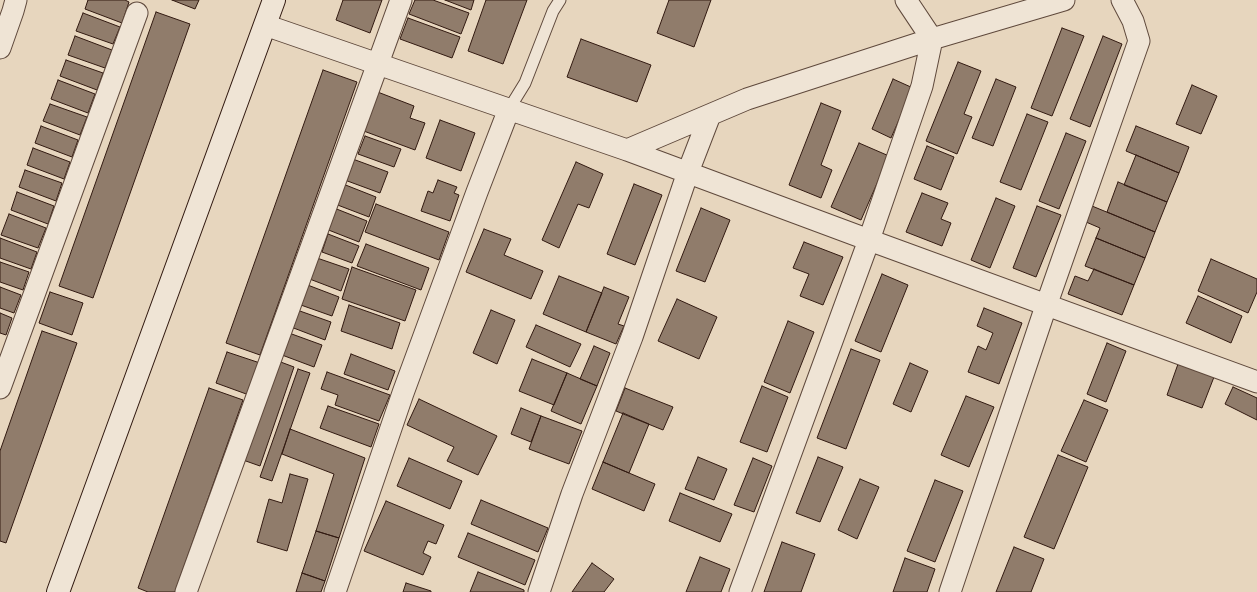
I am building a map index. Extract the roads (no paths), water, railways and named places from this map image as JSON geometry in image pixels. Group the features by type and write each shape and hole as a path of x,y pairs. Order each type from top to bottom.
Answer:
{"main road":[{"path":"58,592 274,0"}],"street":[{"path":"0,48 16,0"},
{"path":"186,592 401,0"},
{"path":"740,592 869,240 922,86 932,39 906,0"},
{"path":"627,150 747,99 932,39 1064,0"},
{"path":"950,592 1046,306 1139,41 1133,22 1122,0"},
{"path":"0,388 137,13"},
{"path":"265,25 627,150 1046,306 1257,382"},
{"path":"335,592 403,393 477,192 510,109"},
{"path":"539,592 572,494 632,337 688,172 710,115"}],"lane":[{"path":"510,109 525,83 553,11 560,0"}]}
